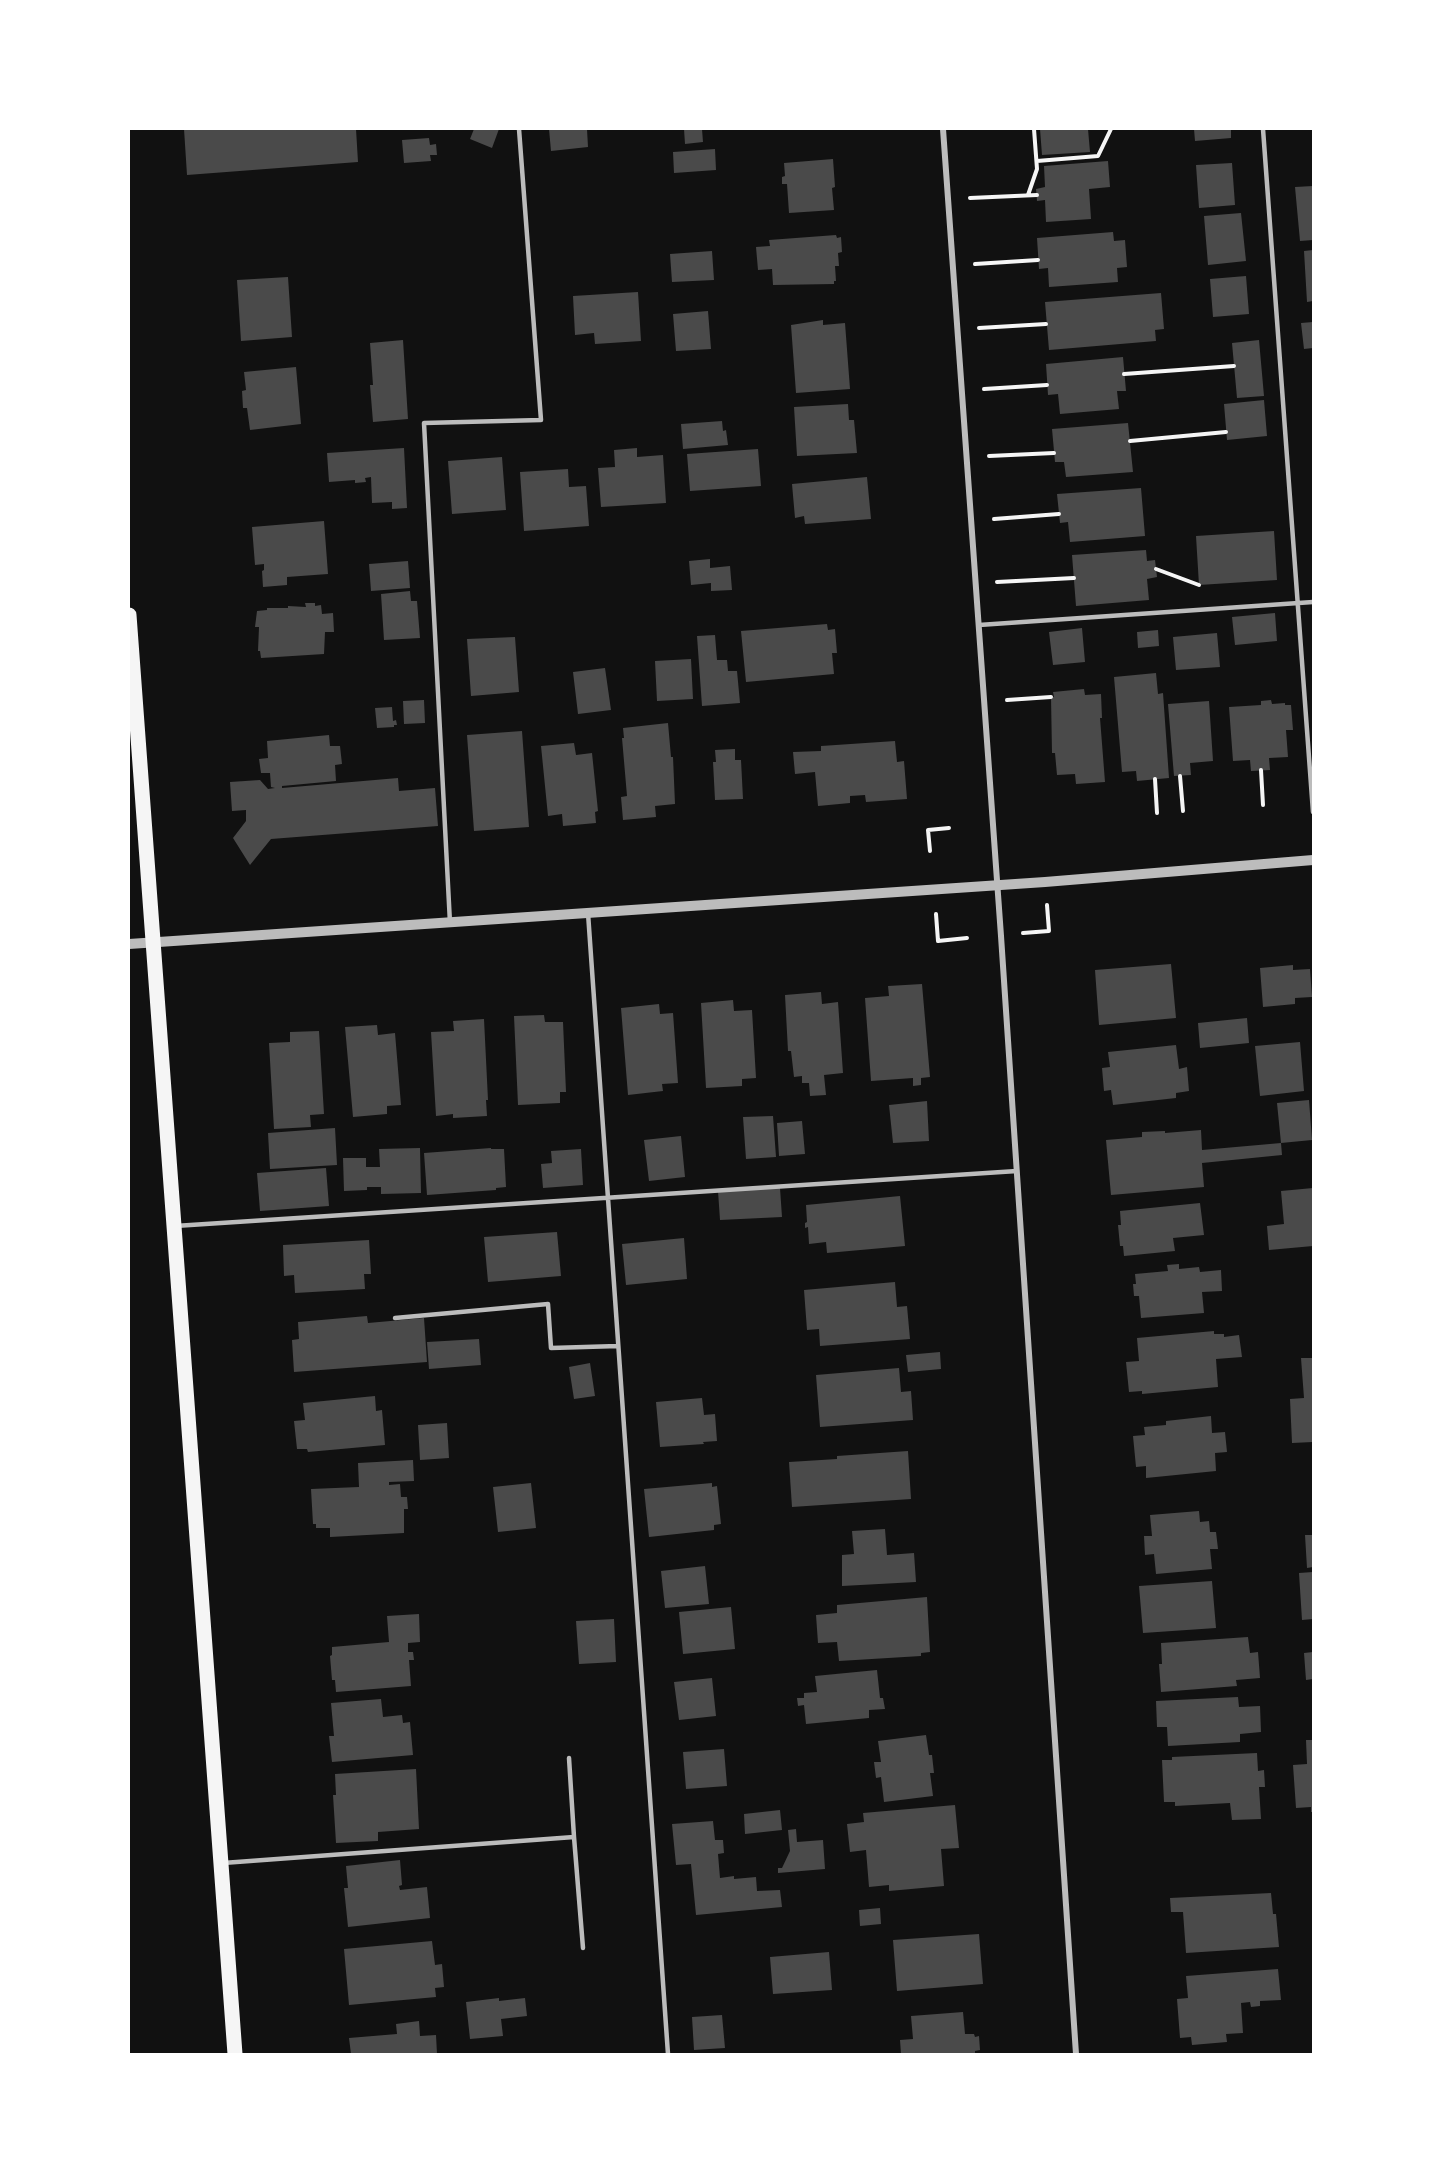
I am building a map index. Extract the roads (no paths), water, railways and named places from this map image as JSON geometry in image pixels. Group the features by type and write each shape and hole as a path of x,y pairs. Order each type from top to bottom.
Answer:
{"main road":[{"path":"129,615 235,2054"}],"street":[{"path":"943,129 998,885 1076,2054"},
{"path":"129,944 998,885 1313,860"}],"lane":[{"path":"450,922 424,423 541,420 519,129"},
{"path":"1263,129 1313,812"},
{"path":"979,625 1313,602"},
{"path":"588,914 668,2054"},
{"path":"174,1226 1017,1171"},
{"path":"395,1318 548,1304 550,1348 618,1346"},
{"path":"569,1758 584,1948"},
{"path":"221,1863 574,1838"}]}
